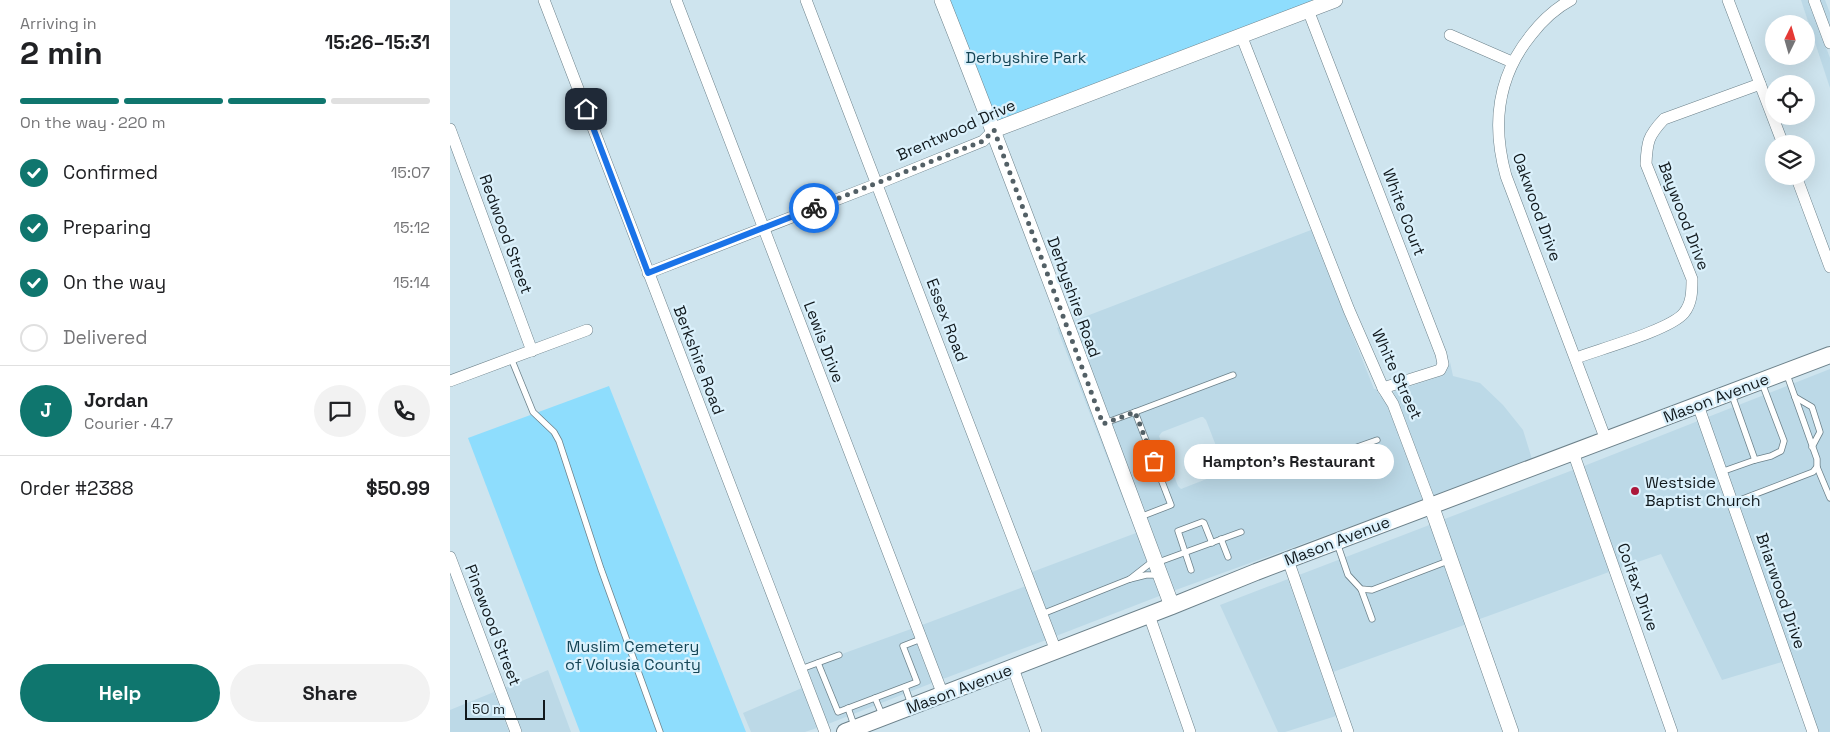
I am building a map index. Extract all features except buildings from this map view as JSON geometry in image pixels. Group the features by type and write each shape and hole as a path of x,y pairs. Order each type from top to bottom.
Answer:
{"main road":[{"name":"Mason Avenue","path":"850,730 880,723 912,707 1288,560 1830,355"}],"street":[{"name":"Berkshire Road","path":"544,0 825,732"},
{"name":"Lewis Drive","path":"676,0 943,695"},
{"name":"Essex Road","path":"806,0 1056,651"},
{"name":"Derbyshire Road","path":"942,0 994,130 1172,606"},
{"name":"Brentwood Drive","path":"648,273 983,141 994,130 1335,0"},
{"name":"Oakwood Drive","path":"1571,0 1544,20 1512,62 1500,106 1498,131 1500,153 1506,176 1606,440"},
{"path":"1728,0 1780,135"},
{"path":"1814,0 1830,42"},
{"name":"White Court","path":"1308,10 1441,354 1443,364 1440,370 1384,388"},
{"name":"White Street","path":"1241,35 1345,302 1393,404 1431,505 1511,732"},
{"path":"1450,35 1512,62"},
{"name":"Baywood Drive","path":"1576,358 1652,331 1673,322 1685,312 1691,299 1692,279 1646,164 1647,146 1652,131 1664,120 1760,84"},
{"name":"Redwood Street","path":"450,129 532,351"},
{"path":"1799,185 1830,267"},
{"path":"450,381 587,330"},
{"name":"Briarwood Drive","path":"1698,405 1813,732"},
{"name":"Colfax Drive","path":"1573,452 1672,732"},
{"name":"Pinewood Street","path":"450,557 516,732"},
{"path":"1288,560 1348,732"},
{"path":"1149,615 1190,732"},
{"path":"1013,668 1036,732"}],"lane":[{"path":"511,358 533,412 554,432 559,441 601,569 660,732"},
{"path":"1786,372 1817,459 1817,467 1830,498"},
{"path":"1103,424 1233,375"},
{"path":"1721,472 1781,451 1784,441 1762,381"},
{"path":"1731,392 1755,460"},
{"path":"1795,397 1812,407 1820,432 1812,447"},
{"path":"1135,412 1171,505 1139,517"},
{"path":"1326,458 1377,440"},
{"path":"1732,503 1813,472 1817,467"},
{"path":"1191,570 1178,531 1202,522 1212,543"},
{"path":"1042,614 1130,579 1146,575 1157,566 1185,553 1241,532"},
{"path":"1221,539 1228,557"},
{"path":"1336,542 1348,575 1362,589 1372,619"},
{"path":"1362,589 1372,590 1450,560"},
{"path":"1130,579 1147,567 1157,566"},
{"path":"818,663 838,712 917,682 903,646 921,639"},
{"path":"801,670 839,656"},
{"path":"905,687 912,707"},
{"path":"875,698 880,723"},
{"path":"848,708 850,730"}],"shaded area":[{"path":"1801,0 1808,0 1814,15 1806,15"},
{"path":"1820,0 1825,0 1830,13 1830,26"},
{"path":"1815,18 1830,58 1830,88 1815,42"},
{"path":"1311,230 1374,389 1377,389 1388,407 1423,500 1173,591 1071,322","holes":["1203,417 1206,420 1225,469 1222,473 1181,489 1178,486 1159,436 1162,432"]},
{"path":"1060,326 1162,595 1056,636 1032,572 1136,533 1057,328"},
{"path":"1450,362 1453,376 1480,383 1503,405 1523,430 1532,459 1434,496 1393,392 1441,376 1445,373"},
{"path":"1830,369 1830,732 1819,732 1708,417"},
{"path":"1698,421 1782,662 1722,680 1661,554 1620,568 1584,466"},
{"path":"1573,470 1609,572 1477,620 1442,520"},
{"path":"1432,524 1467,624 1333,672 1299,575"},
{"path":"1288,579 1336,716 1285,732 1278,732 1220,605"},
{"path":"1026,586 1046,640 943,679 922,625"},
{"path":"911,629 932,683 828,724 806,667"},
{"path":"548,670 571,732 521,732 505,688"},
{"path":"802,688 817,728 805,732 751,732 743,713"},
{"path":"494,692 509,732 450,732 450,710"}],"green space":[{"name":"Derbyshire Park","path":"942,0 1335,0 994,130"},
{"name":"Muslim Cemetery of Volusia County","path":"609,386 746,732 580,732 468,438"}],"way so far":[{"path":"814,208 983,141 994,130 1103,424 1135,412 1154,461"}],"place":[{"name":"Hampton's Restaurant","path":"1154,461"},
{"name":"Westside Baptist Church","path":"1635,491"}],"route":[{"path":"586,109 648,273 814,208"}]}
